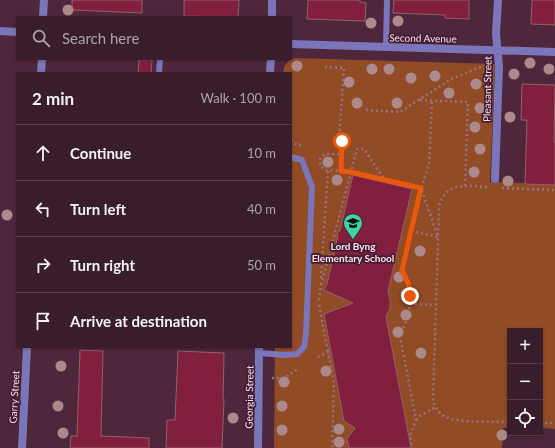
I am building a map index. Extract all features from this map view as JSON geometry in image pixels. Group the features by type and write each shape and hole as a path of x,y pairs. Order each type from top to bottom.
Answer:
{"street":[{"path":"43,16 44,0"},
{"path":"272,0 272,16"},
{"name":"Pleasant Street","path":"495,183 499,66 496,33 498,0"},
{"path":"0,31 16,32"},
{"name":"Second Avenue","path":"292,44 555,52"},
{"path":"41,72 42,60"},
{"path":"270,72 271,60"},
{"name":"Garry Street","path":"22,448 27,348"},
{"name":"Georgia Street","path":"258,448 259,350"}],"lane":[{"path":"386,48 387,0"},
{"path":"160,60 160,72"},
{"path":"259,350 285,355 297,354 304,347 306,334 312,187 302,160 292,157"}],"path":[{"path":"325,67 344,68 339,141 342,141 341,171"},
{"path":"366,110 400,112 451,79 480,67"},
{"path":"420,100 468,102 465,186"},
{"path":"416,420 400,336 408,320 410,304 409,287 402,270 421,188 429,165 432,101"},
{"path":"292,141 297,145 303,145"},
{"path":"321,285 357,149 364,149 384,180"},
{"path":"341,154 326,154 322,156 320,159 320,165 323,169 350,172 421,188"},
{"path":"328,170 319,304 334,383 332,448"},
{"path":"495,183 555,190"},
{"path":"488,187 459,186 448,190 440,201 433,394 435,407 443,416 455,420 507,422"},
{"path":"421,188 438,237"},
{"path":"411,231 438,237"},
{"path":"410,304 436,305"},
{"path":"318,357 328,352"},
{"path":"272,378 284,378 298,369"},
{"path":"412,448 410,436 416,420 435,407"},
{"path":"543,423 555,423"}],"shaded area":[{"name":"Lord Byng Elementary School","path":"294,58 495,64 490,182 555,184 555,429 543,428 543,328 507,328 507,428 503,428 502,448 274,448 275,348 292,348 292,72 283,72 286,64 289,60"}],"building":[{"path":"72,0 142,0 142,13 72,10"},
{"path":"184,0 239,0 238,16 184,16"},
{"path":"308,0 360,0 360,2 366,3 365,21 307,19"},
{"path":"394,0 469,0 469,19 445,18 445,15 393,13"},
{"path":"532,0 555,0 555,25 531,24"},
{"path":"139,60 152,60 151,72 138,72"},
{"path":"522,84 555,85 555,185 525,184 527,120 521,120"},
{"path":"353,175 412,189 388,291 390,308 386,317 411,448 349,448 347,439 355,428 344,421 324,314 353,303 324,290 327,284 338,236 337,233 340,231"},
{"path":"80,350 103,351 101,436 149,438 149,448 70,448 71,436 77,436"},
{"path":"178,351 224,353 222,448 166,448 167,420 175,420"}],"place":[{"name":"Lord Byng Elementary School","path":"353,240"}],"route":[{"path":"342,141 341,171 421,188 402,270 408,283 410,296"}]}
